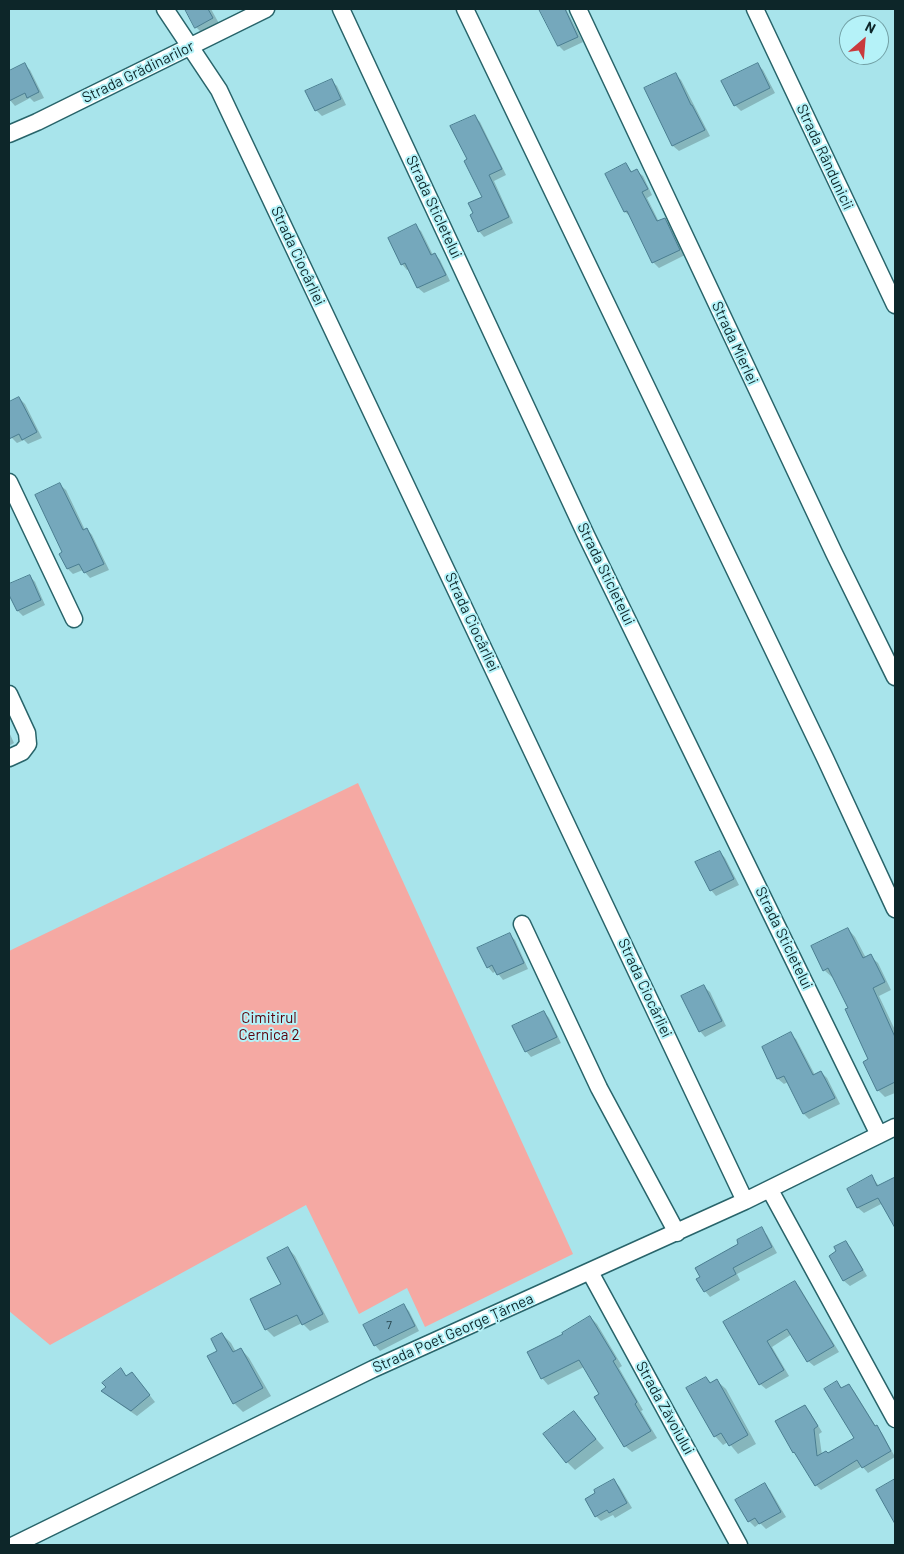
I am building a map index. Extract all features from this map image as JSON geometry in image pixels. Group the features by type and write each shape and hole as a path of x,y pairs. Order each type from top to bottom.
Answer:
{"street":[{"name":"Strada Ciocârliei","path":"165,9 219,90 746,1201"},
{"name":"Strada Grădinarilor","path":"9,134 266,9"},
{"name":"Strada Sticletelui","path":"341,9 586,535 879,1135"},
{"path":"465,9 825,758 895,909"},
{"name":"Strada Mierlei","path":"578,9 830,544 895,677"},
{"name":"Strada Rândunicii","path":"755,9 895,305"},
{"path":"9,482 74,619"},
{"path":"9,694 27,733 28,744 22,752 9,758"},
{"path":"522,924 599,1088 677,1232"},
{"name":"Strada Poet George Țărnea","path":"14,1545 381,1365 770,1190 895,1128"},
{"path":"770,1190 895,1419"},
{"name":"Strada Zăvoiului","path":"590,1272 739,1545"}],"green space":[{"name":"Cimitirul Cernica 2","path":"358,783 573,1254 425,1327 407,1288 359,1314 306,1205 50,1345 9,1311 9,951"}],"building":[{"path":"185,9 208,9 213,18 195,28"},
{"path":"539,9 565,9 578,37 558,46"},
{"path":"25,63 39,92 27,98 25,93 9,101 9,71"},
{"path":"758,63 770,88 734,106 721,81"},
{"path":"676,73 705,130 672,146 644,88"},
{"path":"332,79 341,99 315,111 305,91"},
{"path":"475,115 502,169 489,175 509,217 478,232 470,215 473,213 468,203 482,197 464,161 467,159 450,126"},
{"path":"626,163 631,172 637,169 648,189 642,192 657,221 665,218 680,250 652,263 627,211 624,212 605,174"},
{"path":"416,224 431,255 435,253 446,275 417,288 405,263 401,265 388,238"},
{"path":"19,397 37,432 22,440 19,434 9,439 9,402"},
{"path":"60,483 83,530 87,528 104,564 84,573 79,564 67,569 59,554 62,552 35,495"},
{"path":"30,575 41,600 17,611 9,595 9,584"},
{"path":"720,851 734,879 710,891 695,862"},
{"path":"848,928 863,958 871,954 885,982 873,988 895,1037 895,1082 877,1091 863,1062 868,1059 845,1009 848,1008 828,968 823,971 811,946"},
{"path":"510,933 524,963 497,975 492,965 487,968 477,948"},
{"path":"704,985 722,1021 699,1032 681,996"},
{"path":"544,1011 557,1037 525,1052 512,1026"},
{"path":"791,1032 813,1075 821,1071 835,1098 803,1114 784,1076 777,1079 762,1047"},
{"path":"872,1175 877,1186 895,1177 895,1228 878,1198 857,1208 847,1189"},
{"path":"762,1227 772,1247 733,1268 736,1274 704,1292 696,1279 700,1277 695,1268 738,1244 737,1240"},
{"path":"846,1241 863,1270 843,1281 829,1256 836,1251 834,1247"},
{"path":"288,1247 323,1314 302,1325 297,1315 265,1330 250,1299 281,1284 267,1258"},
{"path":"795,1281 834,1346 807,1362 787,1329 767,1341 784,1370 759,1385 723,1322"},
{"path":"404,1304 415,1326 374,1346 363,1325"},
{"path":"590,1316 616,1359 613,1361 637,1402 635,1404 651,1431 624,1447 594,1397 599,1394 579,1360 541,1379 527,1352 563,1334"},
{"path":"222,1333 233,1352 241,1348 263,1388 233,1404 207,1356 217,1351 211,1339"},
{"path":"121,1368 126,1376 132,1372 150,1395 131,1411 101,1391 106,1387 102,1383"},
{"path":"706,1377 710,1383 717,1379 748,1435 729,1446 721,1433 714,1437 686,1388"},
{"path":"837,1381 841,1388 849,1384 875,1426 877,1425 891,1451 862,1468 857,1460 815,1486 775,1421 805,1405 818,1426 814,1429 817,1456 826,1451 828,1453 854,1438 824,1389"},
{"path":"574,1411 596,1439 566,1463 543,1434"},
{"path":"614,1479 627,1503 609,1513 607,1510 595,1517 585,1499 595,1493 594,1490"},
{"path":"895,1479 895,1524 876,1490"},
{"path":"765,1483 781,1512 759,1524 755,1518 748,1522 735,1500"}]}
